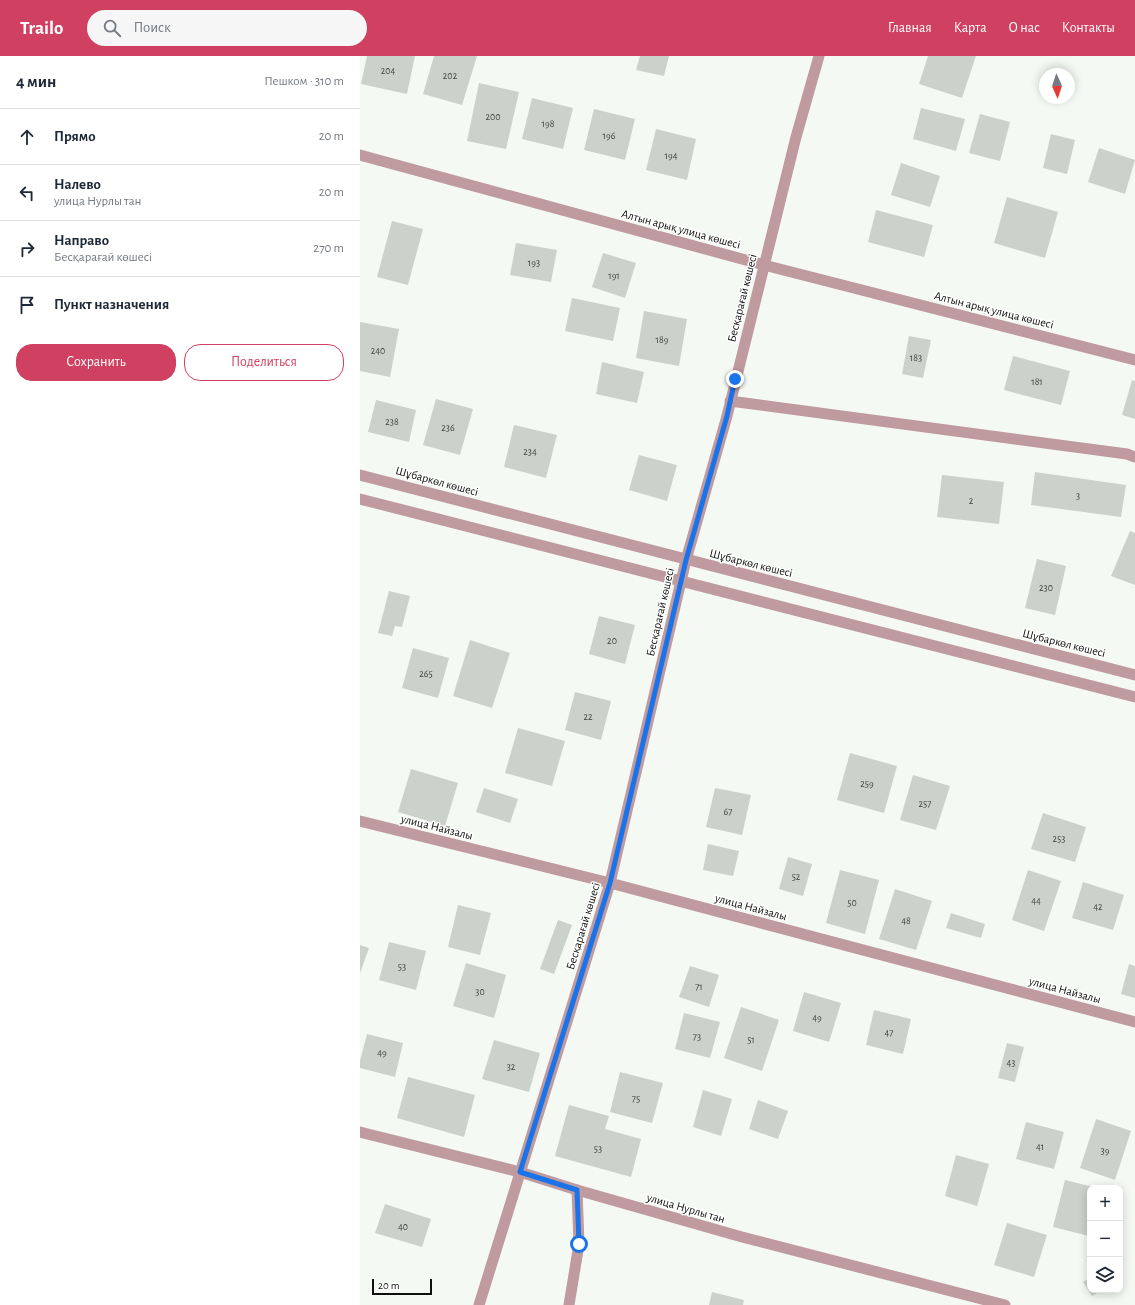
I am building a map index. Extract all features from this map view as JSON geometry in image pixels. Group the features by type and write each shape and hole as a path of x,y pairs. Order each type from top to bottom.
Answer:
{"street":[{"name":"Бесқарағай көшесі","path":"479,1305 610,883 680,581 730,401 796,137 819,56"},
{"name":"Алтын арық улица көшесі","path":"360,155 764,265 1135,360"},
{"path":"730,401 1120,453 1135,457"},
{"name":"Шұбаркөл көшесі","path":"360,475 1135,675"},
{"path":"360,498 1135,697"},
{"name":"улица Найзалы","path":"360,821 610,883 1135,1022"},
{"name":"улица Нурлы тан","path":"360,1132 520,1172 577,1190 742,1237 1005,1305"},
{"path":"568,1305 579,1244 577,1190"}],"building":[{"path":"367,56 415,56 407,94 361,84"},
{"path":"434,56 477,56 462,105 423,94"},
{"path":"640,56 669,56 664,76 636,70"},
{"path":"928,56 976,56 962,98 919,84"},
{"path":"479,83 519,92 506,149 467,141"},
{"path":"532,98 573,108 563,149 522,139"},
{"path":"921,108 965,119 956,151 913,139"},
{"path":"594,109 635,119 625,160 584,150"},
{"path":"980,114 1010,122 1000,161 969,153"},
{"path":"656,129 696,139 687,180 646,170"},
{"path":"1051,134 1075,140 1067,174 1043,168"},
{"path":"1099,148 1135,160 1125,194 1088,182"},
{"path":"901,163 940,176 930,207 891,195"},
{"path":"1007,197 1058,212 1045,258 994,243"},
{"path":"876,210 933,225 924,257 868,242"},
{"path":"392,221 423,229 408,285 377,277"},
{"path":"516,243 557,250 551,282 510,275"},
{"path":"603,253 636,263 625,298 592,287"},
{"path":"572,298 620,308 613,341 565,331"},
{"path":"644,311 687,319 679,366 636,358"},
{"path":"360,322 399,329 390,377 360,371"},
{"path":"909,336 931,340 923,378 902,374"},
{"path":"1013,356 1070,371 1061,405 1004,390"},
{"path":"602,362 644,372 637,403 596,394"},
{"path":"1132,380 1135,381 1135,419 1122,415"},
{"path":"436,399 473,409 460,455 423,445"},
{"path":"376,400 416,410 409,442 368,432"},
{"path":"514,425 557,435 546,478 504,467"},
{"path":"639,455 677,465 667,501 629,490"},
{"path":"1035,472 1126,485 1121,517 1031,505"},
{"path":"942,475 1004,482 999,524 937,517"},
{"path":"1130,531 1135,533 1135,585 1111,576"},
{"path":"1037,559 1066,566 1055,615 1025,608"},
{"path":"389,591 410,596 402,627 395,626 392,636 378,633"},
{"path":"599,616 635,625 625,664 589,654"},
{"path":"470,640 510,653 492,708 453,696"},
{"path":"413,648 449,658 438,698 402,688"},
{"path":"575,692 611,701 601,740 565,730"},
{"path":"518,728 565,741 552,786 505,773"},
{"path":"850,753 897,766 884,813 837,800"},
{"path":"411,769 458,783 445,826 398,812"},
{"path":"913,775 950,786 936,830 900,820"},
{"path":"484,788 518,799 510,823 476,812"},
{"path":"715,788 751,795 742,835 706,827"},
{"path":"1043,813 1086,827 1075,862 1031,849"},
{"path":"708,844 739,851 733,876 703,870"},
{"path":"788,857 812,864 803,896 779,889"},
{"path":"840,870 879,880 865,934 826,923"},
{"path":"1028,870 1061,881 1044,931 1012,920"},
{"path":"1083,882 1124,895 1113,930 1072,918"},
{"path":"895,889 932,901 916,950 879,939"},
{"path":"458,905 491,913 480,955 448,947"},
{"path":"951,913 985,924 981,938 946,928"},
{"path":"558,920 572,925 554,974 540,969"},
{"path":"389,942 426,951 416,990 379,980"},
{"path":"360,945 369,948 360,973"},
{"path":"466,963 506,975 494,1018 453,1006"},
{"path":"1129,964 1135,966 1135,998 1121,994"},
{"path":"690,966 719,975 709,1007 679,997"},
{"path":"804,992 841,1003 829,1042 793,1031"},
{"path":"741,1007 779,1020 762,1071 724,1058"},
{"path":"874,1010 911,1019 903,1054 866,1045"},
{"path":"684,1013 720,1022 710,1058 675,1049"},
{"path":"367,1034 403,1043 395,1077 360,1068 360,1061"},
{"path":"494,1040 540,1053 529,1092 482,1079"},
{"path":"1007,1043 1024,1047 1015,1082 998,1078"},
{"path":"620,1072 663,1083 652,1123 610,1112"},
{"path":"408,1077 475,1095 464,1137 397,1118"},
{"path":"703,1090 732,1099 721,1136 693,1127"},
{"path":"758,1100 788,1111 778,1139 749,1129"},
{"path":"569,1105 609,1116 605,1129 641,1139 631,1177 555,1156"},
{"path":"1096,1119 1131,1131 1115,1180 1080,1168"},
{"path":"1026,1122 1064,1132 1054,1169 1016,1159"},
{"path":"956,1155 989,1164 977,1206 945,1196"},
{"path":"1065,1180 1087,1186 1087,1236 1053,1227"},
{"path":"385,1204 431,1219 422,1247 375,1233"},
{"path":"1007,1223 1047,1235 1034,1277 994,1265"},
{"path":"1087,1280 1087,1288 1083,1282"},
{"path":"712,1292 744,1300 743,1305 709,1305"},
{"path":"1090,1293 1097,1293 1092,1296"}],"route":[{"path":"579,1244 577,1190 520,1172 610,883 686,560 727,416 735,379"}]}
